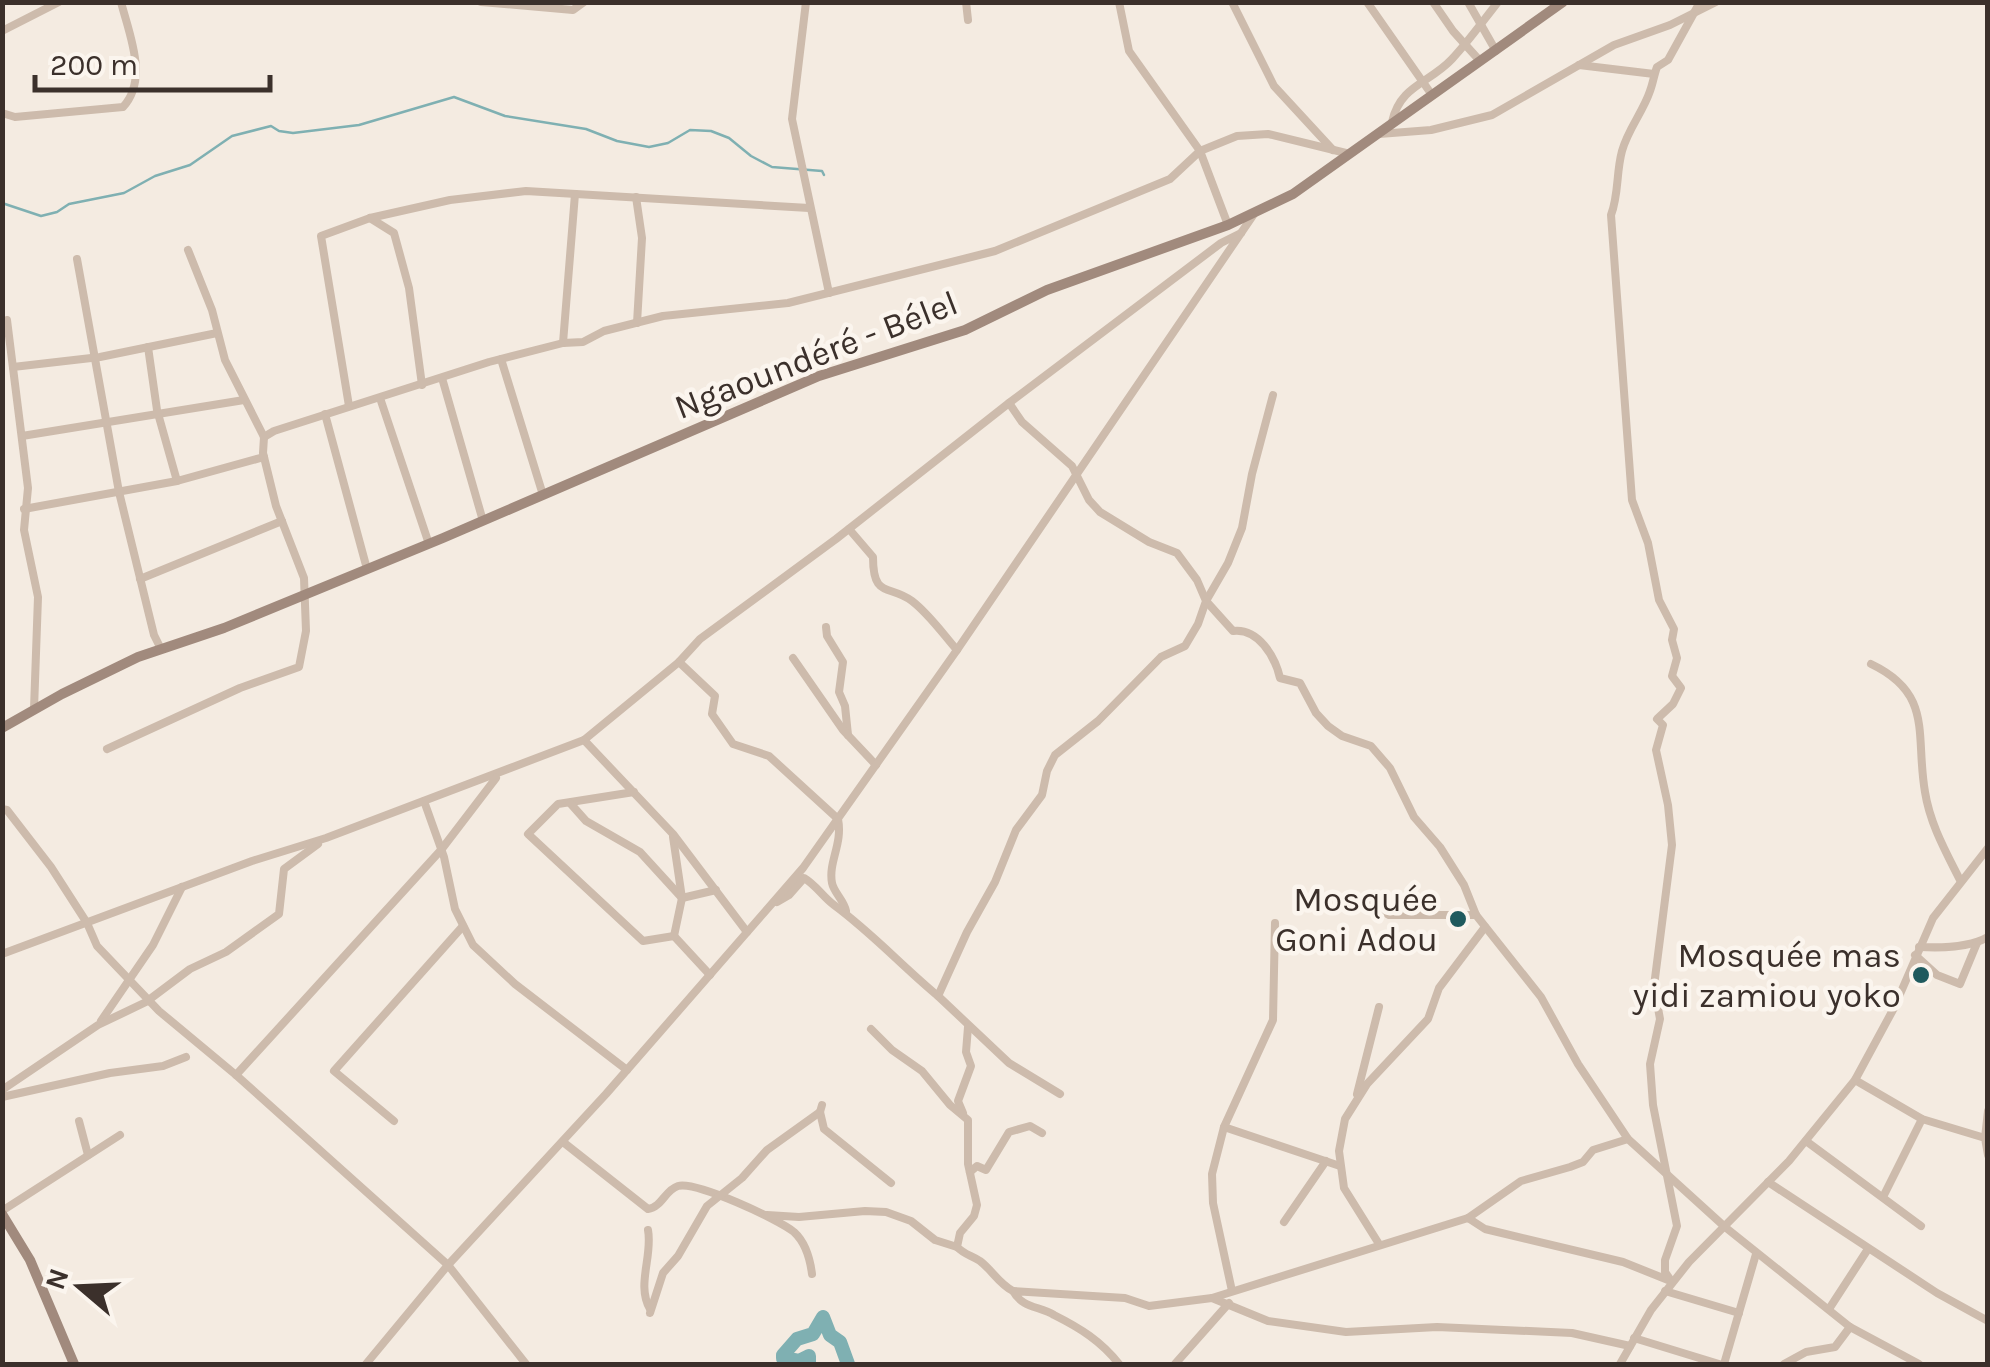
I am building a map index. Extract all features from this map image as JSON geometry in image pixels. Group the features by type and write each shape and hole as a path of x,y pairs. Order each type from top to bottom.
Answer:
{"main road":[{"name":"Ngaoundéré - Bélel","path":"2,728 138,657 224,628 429,544 819,376 964,330 1047,290 1254,214 1292,194 1563,2"},
{"path":"2,1212 30,1260 74,1364"}],"street":[{"path":"2,31 59,2"},
{"path":"2,113 14,117 123,108 131,97 137,65 121,2"},
{"path":"481,2 573,10 584,2"},
{"path":"806,2 792,118 830,294"},
{"path":"966,2 968,20"},
{"path":"1119,2 1129,51 1200,151 1228,224"},
{"path":"1232,2 1274,86 1333,150"},
{"path":"1368,2 1432,95"},
{"path":"1433,2 1480,62"},
{"path":"1468,2 1496,50"},
{"path":"1392,122 1396,106 1422,81 1449,63 1498,2"},
{"path":"1672,1282 1665,1272 1665,1260 1678,1226 1653,1105 1650,1064 1660,1018 1654,986 1672,845 1656,750 1663,725 1658,719 1673,704 1681,688 1672,676 1677,658 1672,640 1674,629 1660,600 1648,544 1632,500 1611,215 1618,199 1616,177 1622,150 1657,68 1668,60 1700,2"},
{"path":"1379,134 1431,130 1492,115 1614,45 1670,26 1716,2"},
{"path":"1578,65 1654,74"},
{"path":"264,437 274,430 350,406 501,359 582,342 604,331 712,310 788,303 1011,245 1170,179 1200,151 1237,136 1268,134 1346,153"},
{"path":"350,406 321,236 370,218 450,200 526,192 809,208"},
{"path":"563,344 575,194"},
{"path":"636,196 642,238 637,323"},
{"path":"366,1364 448,1265 711,977 803,868 958,650 1254,214"},
{"path":"370,218 394,233 408,288 422,385"},
{"path":"2,954 498,775 584,740 679,662 700,639 1221,242 1245,232"},
{"path":"107,749 240,688 299,666 306,632 304,578 282,521 264,457 264,437 225,360 188,250"},
{"path":"78,260 118,490 161,650"},
{"path":"7,320 28,488 24,530 38,597 34,709"},
{"path":"13,367 95,358 217,333"},
{"path":"148,347 158,414 177,481"},
{"path":"501,359 543,496"},
{"path":"442,378 483,521"},
{"path":"938,996 1016,830 1042,796 1055,755 1098,721 1161,657 1184,646 1198,624 1242,528 1273,395"},
{"path":"380,398 429,544"},
{"path":"22,436 244,400"},
{"path":"1009,403 1022,422 1068,462 1100,512 1149,542 1176,553 1197,580 1206,601 1233,630 1254,634 1276,660 1280,678 1300,683 1316,713 1334,732 1376,750 1390,768 1414,817 1440,847 1464,885 1484,927 1541,997 1578,1064 1628,1139 1756,1254 1850,1326 1919,1364"},
{"path":"325,414 367,569"},
{"path":"24,509 177,481 264,457"},
{"path":"140,579 282,521"},
{"path":"849,528 874,557 873,574 884,590 912,601 958,650"},
{"path":"826,627 843,662 839,692 848,735"},
{"path":"793,658 848,735 876,765"},
{"path":"679,662 715,696 712,714 733,744 769,756 838,818 840,837 832,886 846,911"},
{"path":"1872,664 1896,676 1915,706 1925,794 1937,833 1960,880"},
{"path":"584,740 673,834 747,932"},
{"path":"236,1076 441,850 498,775"},
{"path":"634,792 558,804 528,834 644,941 674,936"},
{"path":"424,801 455,909 472,945 515,984 627,1070"},
{"path":"570,802 586,821 640,852 682,898"},
{"path":"2,809 7,810 51,866 87,922 97,946 129,980 202,1050 448,1265 526,1364"},
{"path":"673,834 682,898 674,936"},
{"path":"2,1093 98,1025 148,1000 190,969 226,952 278,914 284,869 326,838"},
{"path":"1620,1364 1672,1282 1806,1141 1854,1080 1894,1008 1933,918 1988,848"},
{"path":"770,906 789,895 804,878 846,911 1009,1063 1060,1094"},
{"path":"98,1025 153,945 182,887"},
{"path":"682,898 716,890"},
{"path":"1367,902 1390,915 1476,914"},
{"path":"1232,1291 1213,1204 1212,1174 1224,1127 1273,1020 1274,923"},
{"path":"394,1122 334,1071 463,926"},
{"path":"1379,1244 1344,1188 1340,1166 1345,1119 1367,1084 1428,1020 1439,988 1484,927"},
{"path":"674,936 711,977"},
{"path":"1917,951 1984,941"},
{"path":"1917,951 1944,980 1960,984 1984,941"},
{"path":"1354,1104 1379,1007"},
{"path":"957,1247 960,1234 978,1205 970,1172 968,1120 958,1101 970,1066 966,1052 968,1027"},
{"path":"871,1029 922,1071 950,1105 963,1113"},
{"path":"2,1093 162,1066 186,1057"},
{"path":"1854,1080 1922,1119 1986,1144"},
{"path":"648,1230 650,1248 644,1293 650,1311 663,1274 717,1195 742,1178 767,1150 821,1108 826,1131 891,1183"},
{"path":"1988,1111 1988,1155"},
{"path":"1882,1197 1922,1119"},
{"path":"80,1121 88,1154"},
{"path":"970,1172 976,1166 983,1170 988,1167 1010,1132 1030,1126 1042,1133"},
{"path":"1224,1127 1340,1166"},
{"path":"2,1212 120,1135"},
{"path":"1013,1292 1124,1298 1149,1306 1212,1298 1468,1218 1521,1181 1570,1168 1583,1162 1593,1150 1628,1139"},
{"path":"1806,1141 1921,1226"},
{"path":"563,1142 648,1209 657,1208 678,1186 717,1195 766,1215 794,1232 805,1245 812,1274"},
{"path":"1284,1222 1326,1161"},
{"path":"1768,1182 1868,1249 1988,1321"},
{"path":"766,1215 886,1212 911,1221 936,1240 981,1262 1025,1304 1045,1310 1101,1343 1119,1364"},
{"path":"1468,1218 1485,1229 1623,1262 1672,1282"},
{"path":"1829,1309 1868,1249"},
{"path":"1212,1298 1268,1322 1346,1332 1437,1327 1572,1333 1632,1342 1721,1364 1756,1254"},
{"path":"1665,1291 1739,1313"},
{"path":"1174,1364 1229,1303"},
{"path":"1784,1364 1806,1352 1836,1346 1850,1326"}],"waterway":[{"path":"2,203 41,216 69,204 124,193 155,176 190,165 232,136 271,126 293,133 359,125 454,97 505,116 586,129 617,141 649,147 668,143 690,130 711,131 729,138 772,167 822,171 824,175"},
{"path":"809,1364 809,1356 799,1361 783,1355 797,1339 813,1334 823,1317 830,1335 840,1342 848,1364"}],"place":[{"name":"Mosquée Goni Adou","path":"1458,919"},
{"name":"Mosquée mas yidi zamiou yoko","path":"1921,975"}]}
